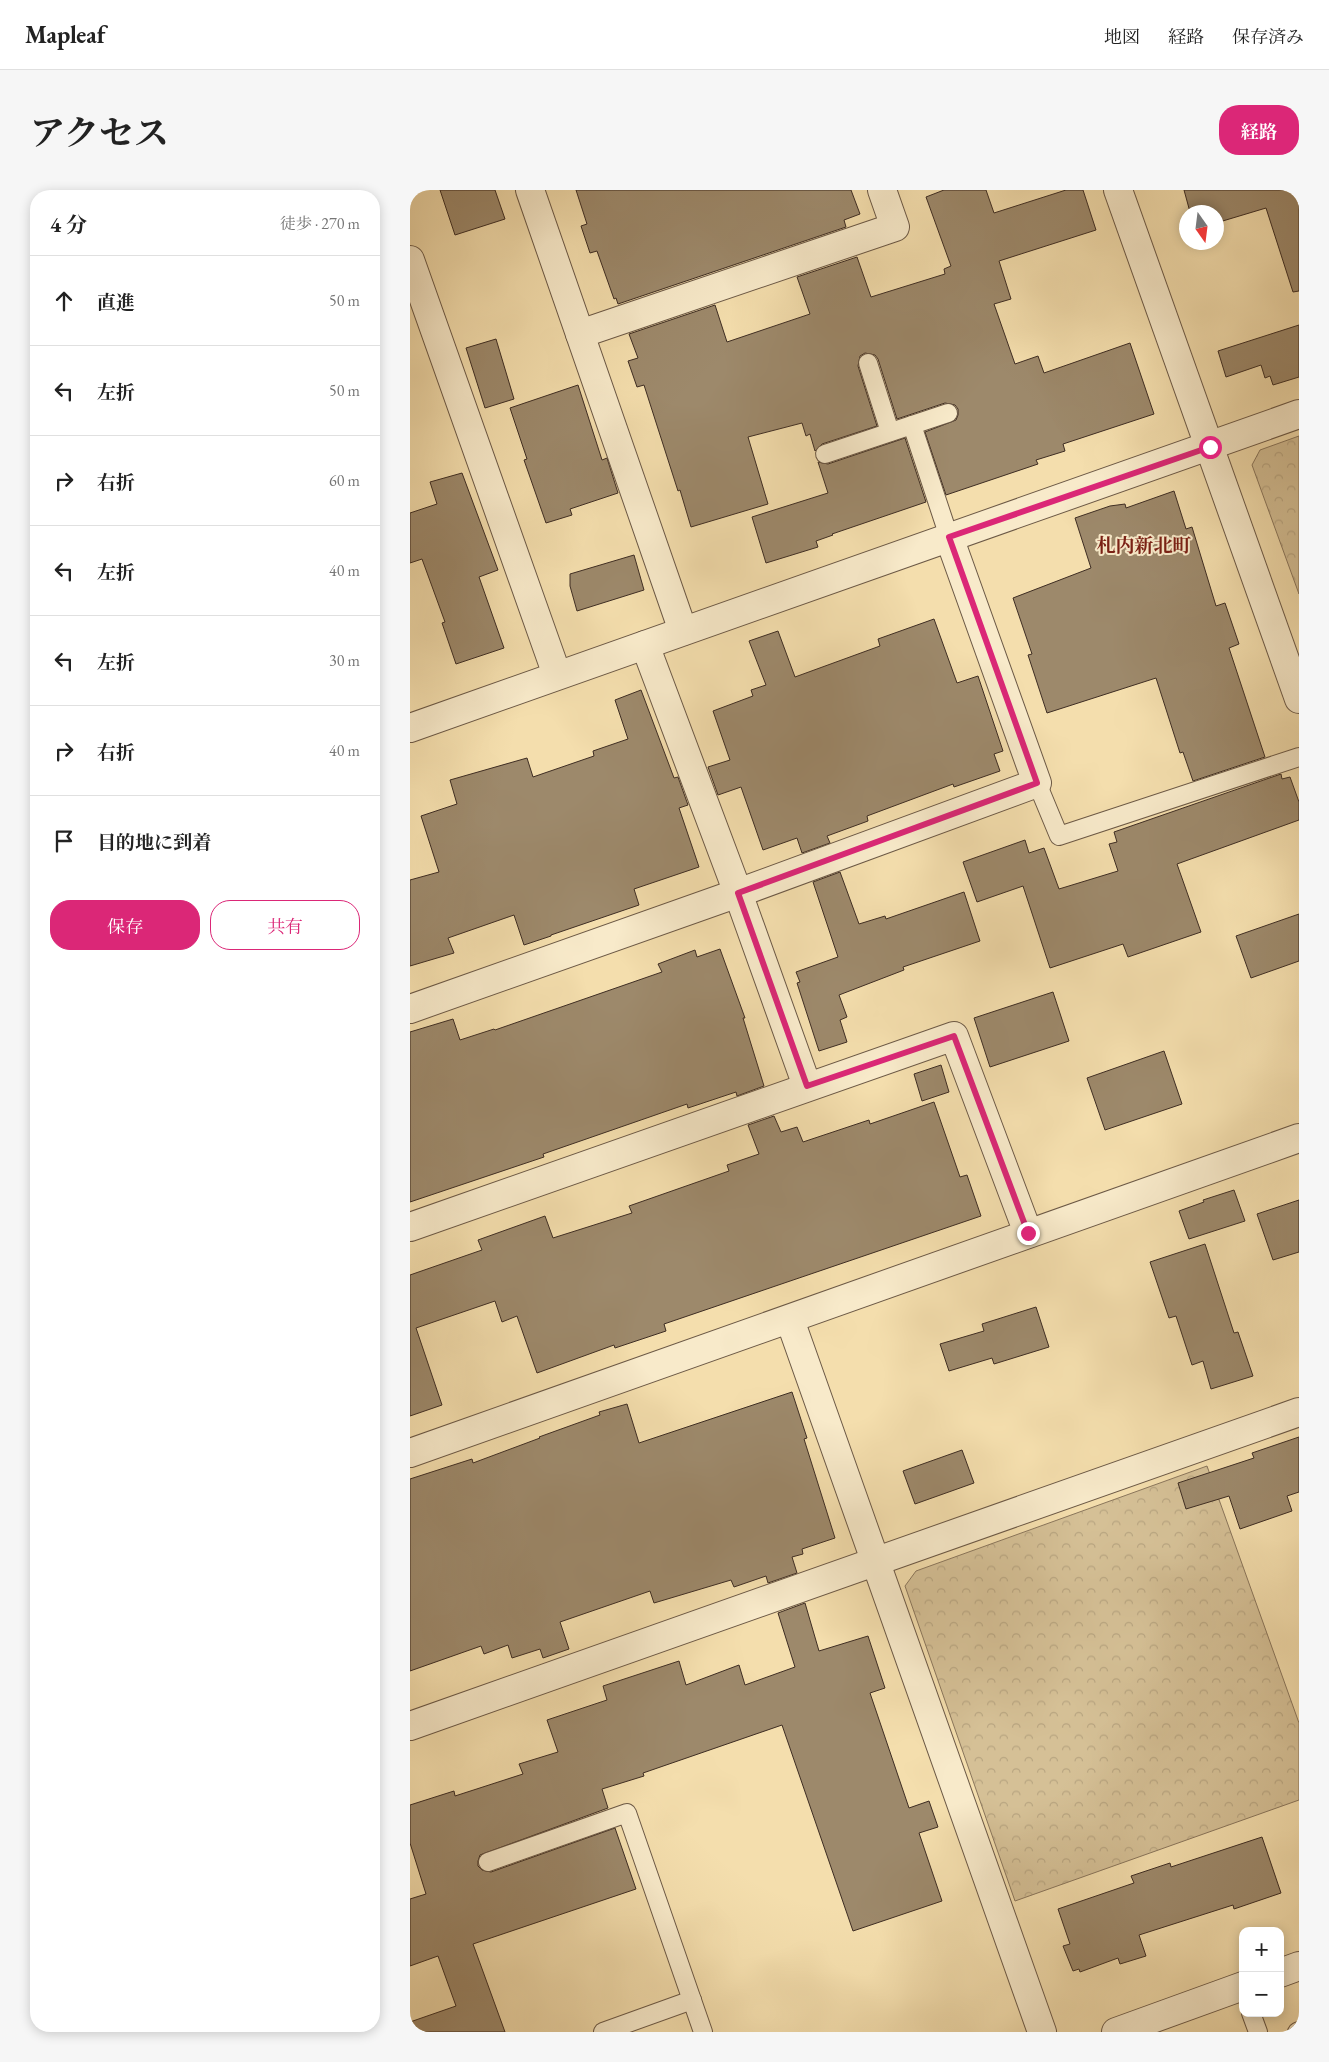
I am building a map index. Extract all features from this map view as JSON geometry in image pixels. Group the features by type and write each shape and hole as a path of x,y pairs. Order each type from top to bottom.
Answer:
{"street":[{"path":"530,190 684,631"},
{"path":"580,334 895,227 882,190"},
{"path":"1118,190 1299,699"},
{"path":"410,260 557,675"},
{"path":"410,728 1299,414"},
{"path":"410,1009 738,893 1037,783 949,537"},
{"path":"645,645 738,893 807,1086"},
{"path":"410,1226 954,1036 1028,1233"},
{"path":"410,1453 790,1320 1028,1233 1299,1138"},
{"path":"790,1320 1042,2032"},
{"path":"410,1726 876,1563 1299,1412"},
{"path":"1283,1972 1299,1966"},
{"path":"1116,2032 1239,1989"}],"lane":[{"path":"868,363 890,432"},
{"path":"825,454 948,413"},
{"path":"912,425 949,537"},
{"path":"1037,783 1059,836 1299,757"},
{"path":"488,1862 627,1813 703,2032"},
{"path":"603,2032 692,2000"},
{"path":"1252,2017 1258,2032"}],"green space":[{"path":"1299,436 1299,594 1252,465 1260,450"},
{"path":"1207,1466 1299,1723 1299,1800 1015,1901 905,1586 916,1571"}],"building":[{"path":"440,190 495,190 505,219 455,235"},
{"path":"576,190 851,190 860,214 844,220 846,227 618,304 616,298 614,299 597,251 590,253 581,226 587,224"},
{"path":"944,190 986,190 994,213 1066,190 1083,190 1096,230 999,261 1011,299 994,304 1015,364 1038,356 1044,373 1130,343 1154,414 1063,444 1065,451 1036,460 1038,464 946,495 925,432 956,420 958,409 955,405 945,403 897,419 878,359 875,355 865,353 860,356 858,366 877,426 822,444 815,451 810,434 806,436 802,423 748,437 768,504 691,527 644,385 637,387 628,361 638,358 629,334 715,305 727,342 810,314 797,277 857,257 871,297 945,274 944,269 951,266 926,197"},
{"path":"1184,190 1299,190 1299,291 1293,292 1266,208 1224,221 1224,205 1188,205"},
{"path":"1299,325 1299,377 1273,385 1270,376 1265,378 1261,365 1226,377 1218,351"},
{"path":"496,339 514,399 485,408 466,348"},
{"path":"578,385 602,460 607,458 618,493 570,509 572,515 546,523 524,460 527,459 510,408"},
{"path":"905,438 926,502 832,534 816,541 818,547 766,563 752,517 828,493 818,462 828,464"},
{"path":"462,473 498,570 479,577 504,648 456,664 442,623 445,622 422,559 410,563 410,513 437,504 430,482"},
{"path":"1174,491 1186,529 1192,527 1216,606 1225,603 1239,644 1229,648 1265,757 1193,781 1183,752 1180,753 1156,678 1047,713 1028,655 1032,654 1013,598 1091,568 1075,518 1110,506 1125,504 1126,508"},
{"path":"634,555 644,590 577,611 570,586 570,574"},
{"path":"934,619 957,683 978,676 1003,751 994,754 1000,771 954,787 953,784 867,816 868,821 827,836 830,843 802,853 797,838 763,850 741,787 718,795 708,767 730,760 713,711 753,696 751,690 766,685 749,641 778,631 795,677 880,646 878,639"},
{"path":"641,690 674,778 678,777 688,805 679,808 699,867 634,889 639,905 551,936 524,945 514,915 448,938 454,953 410,966 410,880 439,872 421,816 457,804 450,780 527,758 533,777 594,756 593,751 628,739 615,700"},
{"path":"1281,774 1282,779 1290,777 1299,802 1299,820 1177,864 1201,932 1128,957 1123,944 1050,968 1023,886 977,902 963,862 1025,840 1029,853 1044,848 1059,889 1118,871 1109,844 1117,842 1114,832"},
{"path":"840,872 859,924 885,916 886,919 964,892 980,941 903,967 904,970 839,995 847,1017 840,1020 847,1042 819,1051 797,983 800,982 796,972 838,957 813,882"},
{"path":"1299,914 1299,961 1251,978 1236,936"},
{"path":"720,949 745,1018 743,1018 764,1086 737,1096 736,1092 688,1108 687,1104 543,1154 544,1157 410,1202 410,1032 453,1019 460,1040 495,1030 662,972 658,964 695,950 697,957"},
{"path":"1053,992 1069,1041 990,1067 974,1018"},
{"path":"1164,1051 1182,1104 1105,1130 1087,1078"},
{"path":"941,1065 949,1092 922,1101 914,1074"},
{"path":"934,1102 960,1177 967,1175 981,1216 664,1324 666,1331 615,1348 614,1345 537,1373 517,1316 502,1322 495,1301 416,1328 442,1405 410,1416 410,1275 482,1250 478,1240 545,1216 553,1238 632,1213 629,1206 729,1171 727,1165 759,1154 748,1125 774,1116 781,1132 797,1127 803,1142 869,1120 870,1124"},
{"path":"1234,1190 1245,1221 1189,1239 1179,1211 1204,1202 1203,1200"},
{"path":"1299,1200 1299,1252 1273,1260 1257,1214"},
{"path":"1205,1244 1234,1333 1238,1332 1253,1376 1211,1389 1203,1361 1192,1365 1176,1316 1169,1318 1150,1262"},
{"path":"1036,1307 1049,1347 994,1364 992,1358 949,1371 940,1344 984,1331 982,1324"},
{"path":"792,1392 807,1438 804,1439 835,1538 802,1549 803,1554 792,1557 797,1573 768,1583 766,1576 734,1587 731,1580 654,1603 650,1591 560,1622 569,1649 543,1658 540,1649 512,1658 508,1645 484,1654 481,1646 410,1671 410,1479 472,1459 473,1463 600,1415 599,1412 627,1404 639,1443"},
{"path":"1299,1437 1299,1492 1287,1496 1292,1511 1240,1529 1229,1496 1186,1509 1178,1483 1254,1458 1252,1453"},
{"path":"962,1450 974,1483 915,1504 903,1471"},
{"path":"805,1603 819,1651 868,1636 885,1688 870,1693 909,1808 929,1801 938,1827 919,1833 942,1901 853,1931 782,1725 643,1773 644,1776 602,1789 608,1808 480,1855 478,1866 482,1870 491,1872 615,1828 636,1889 473,1944 505,2032 410,2032 410,2022 456,2006 438,1956 410,1966 410,1899 426,1894 410,1843 410,1805 454,1791 455,1796 523,1774 519,1764 558,1752 547,1720 607,1700 603,1686 679,1661 686,1685 739,1665 745,1685 795,1667 778,1613"},
{"path":"1262,1837 1281,1893 1234,1909 1233,1905 1139,1935 1146,1956 1120,1964 1118,1958 1080,1972 1079,1969 1073,1971 1063,1946 1070,1944 1058,1909 1134,1883 1131,1876 1170,1863 1171,1867"}],"district":[{"name":"札内新北町","path":"1144,545"}],"route":[{"path":"1028,1233 954,1036 807,1086 738,893 1037,783 949,537 1210,447"}]}
